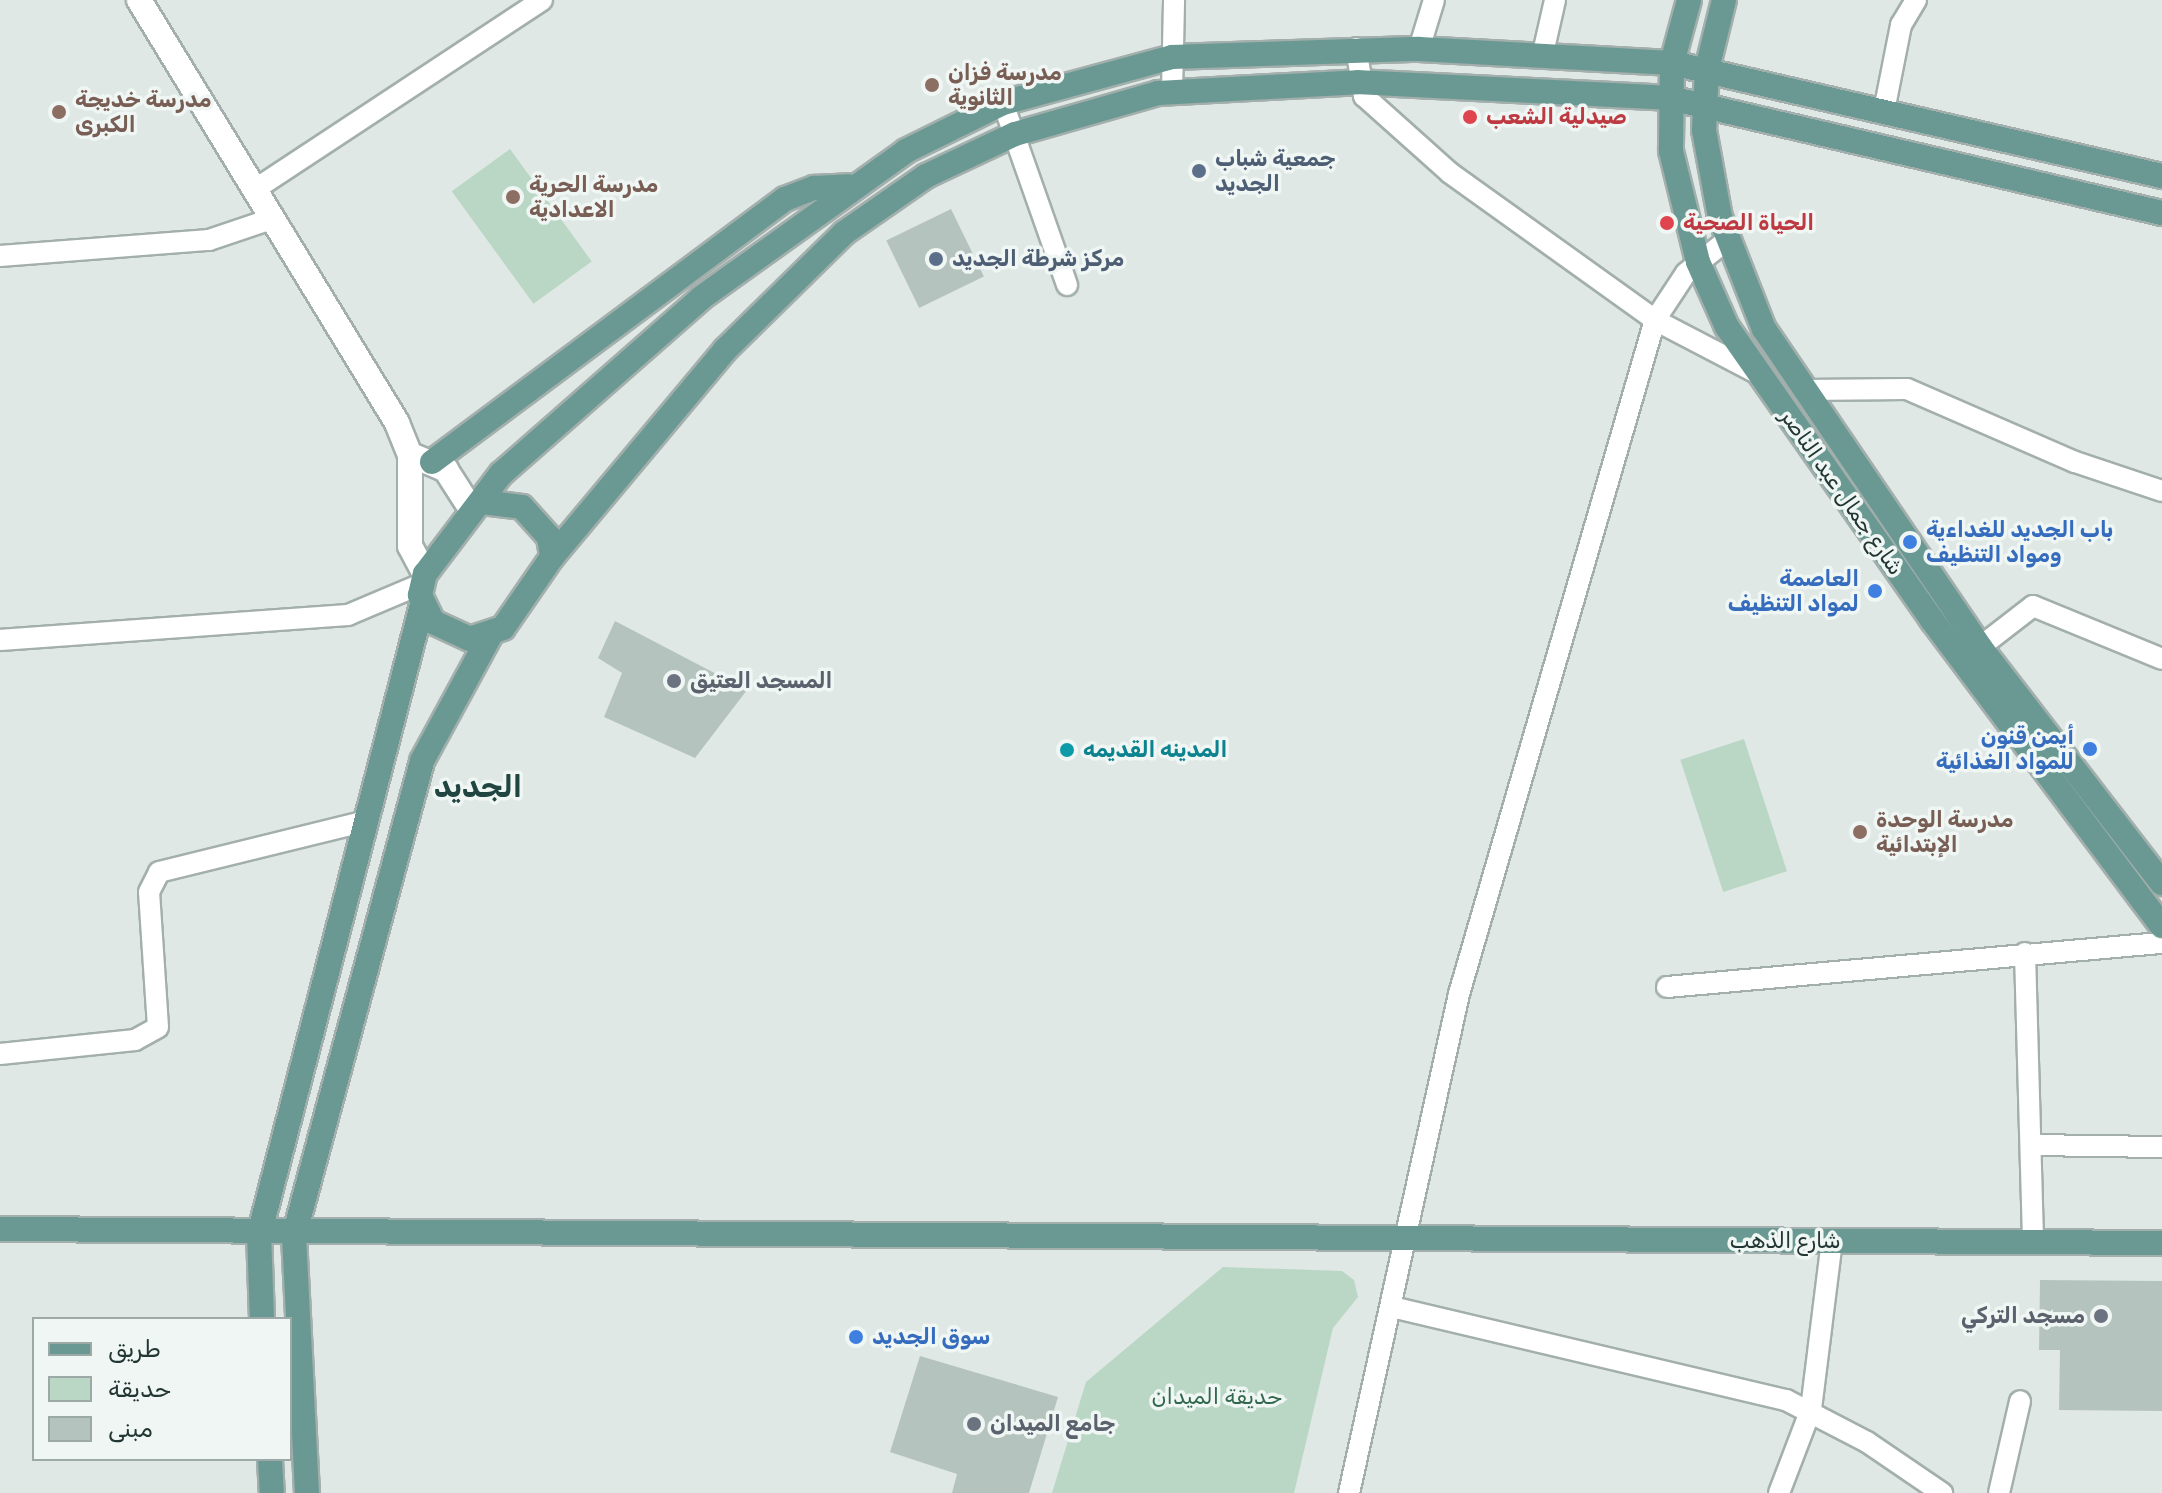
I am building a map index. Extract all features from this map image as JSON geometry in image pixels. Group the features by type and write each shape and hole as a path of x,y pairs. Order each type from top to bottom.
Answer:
{"main road":[{"name":"شارع جمال عبد الناصر","path":"1689,0 1672,63 1671,151 1698,262 1755,372 2162,926"},
{"name":"شارع جمال عبد الناصر","path":"1724,0 1707,69 1705,103 1727,240 1764,329 1980,647 2162,883"},
{"path":"262,1317 259,1235 366,821 422,588 477,506 567,410 849,186 1003,103 1172,57 1356,48 1543,53 1672,63 2162,176"},
{"path":"307,1493 294,1236 422,761 490,636 512,617 552,557 789,281 926,176 1015,134 1087,109 1172,91 1358,82 1670,98 1705,103 2162,213"},
{"path":"421,459 785,199 814,188 849,186"},
{"path":"477,506 522,507 539,519 552,557"},
{"path":"422,588 449,634 490,636"},
{"name":"شارع الذهب","path":"0,1229 294,1236 2162,1243"},
{"path":"270,1461 272,1493"}],"street":[{"path":"140,0 271,219 346,334 421,459 458,482 477,506"},
{"path":"506,0 533,6"},
{"path":"1172,91 1174,0"},
{"path":"1419,49 1434,0"},
{"path":"1543,53 1555,0"},
{"path":"1884,111 1901,25 1916,0"},
{"path":"254,190 533,6"},
{"path":"1356,48 1358,82 1377,111 1450,173 1655,320 1755,372"},
{"path":"1003,103 1067,285"},
{"path":"0,256 209,240 271,219"},
{"path":"1349,1493 1408,1240 1459,994 1655,320 1698,262 1727,240"},
{"path":"1805,390 1907,389 2075,462 2162,491"},
{"path":"0,640 348,615 422,588 410,546 421,459"},
{"path":"1980,647 2033,606 2162,659"},
{"path":"0,1054 135,1040 158,1027 149,892 159,872 366,821"},
{"path":"1667,987 2162,943"},
{"path":"2025,953 2033,1242"},
{"path":"2032,1145 2162,1147"},
{"path":"1779,1493 1811,1409 1832,1241"},
{"path":"1392,1307 1667,1367 1811,1409 1942,1493"},
{"path":"1999,1493 2020,1401"}],"green space":[{"path":"510,149 592,261 533,304 452,191"},
{"path":"1744,739 1787,871 1723,892 1680,760"},
{"name":"حديقة الميدان","path":"1223,1267 1342,1271 1354,1280 1358,1297 1333,1328 1294,1493 1052,1493 1086,1382"}],"building":[{"name":"مركز شرطة الجديد","path":"951,209 984,276 919,308 886,241"},
{"name":"المسجد العتيق","path":"615,621 747,690 695,758 604,717 622,673 598,658"},
{"name":"مسجد التركي","path":"2040,1280 2162,1281 2162,1411 2059,1410 2060,1350 2039,1350"},
{"name":"جامع الميدان","path":"920,1356 1058,1397 1029,1493 952,1493 957,1474 890,1452"}],"place":[{"name":"مدرسة فزان الثانوية","path":"932,85"},
{"name":"مدرسة خديجة الكبرى","path":"59,112"},
{"name":"صيدلية الشعب","path":"1470,117"},
{"name":"جمعية شباب الجديد","path":"1199,171"},
{"name":"مدرسة الحرية الاعدادية","path":"513,197"},
{"name":"الحياة الصحية","path":"1667,223"},
{"name":"مركز شرطة الجديد","path":"936,259"},
{"name":"باب الجديد للغداءية ومواد التنظيف","path":"1910,542"},
{"name":"العاصمة لمواد التنظيف","path":"1875,591"},
{"name":"المسجد العتيق","path":"674,681"},
{"name":"أيمن قنون للمواد الغذائية","path":"2090,749"},
{"name":"المدينه القديمه","path":"1067,750"},
{"name":"مدرسة الوحدة الإبتدائية","path":"1860,832"},
{"name":"مسجد التركي","path":"2101,1316"},
{"name":"سوق الجديد","path":"856,1337"},
{"name":"جامع الميدان","path":"974,1424"}],"district":[{"name":"الجديد","path":"478,787"}]}
